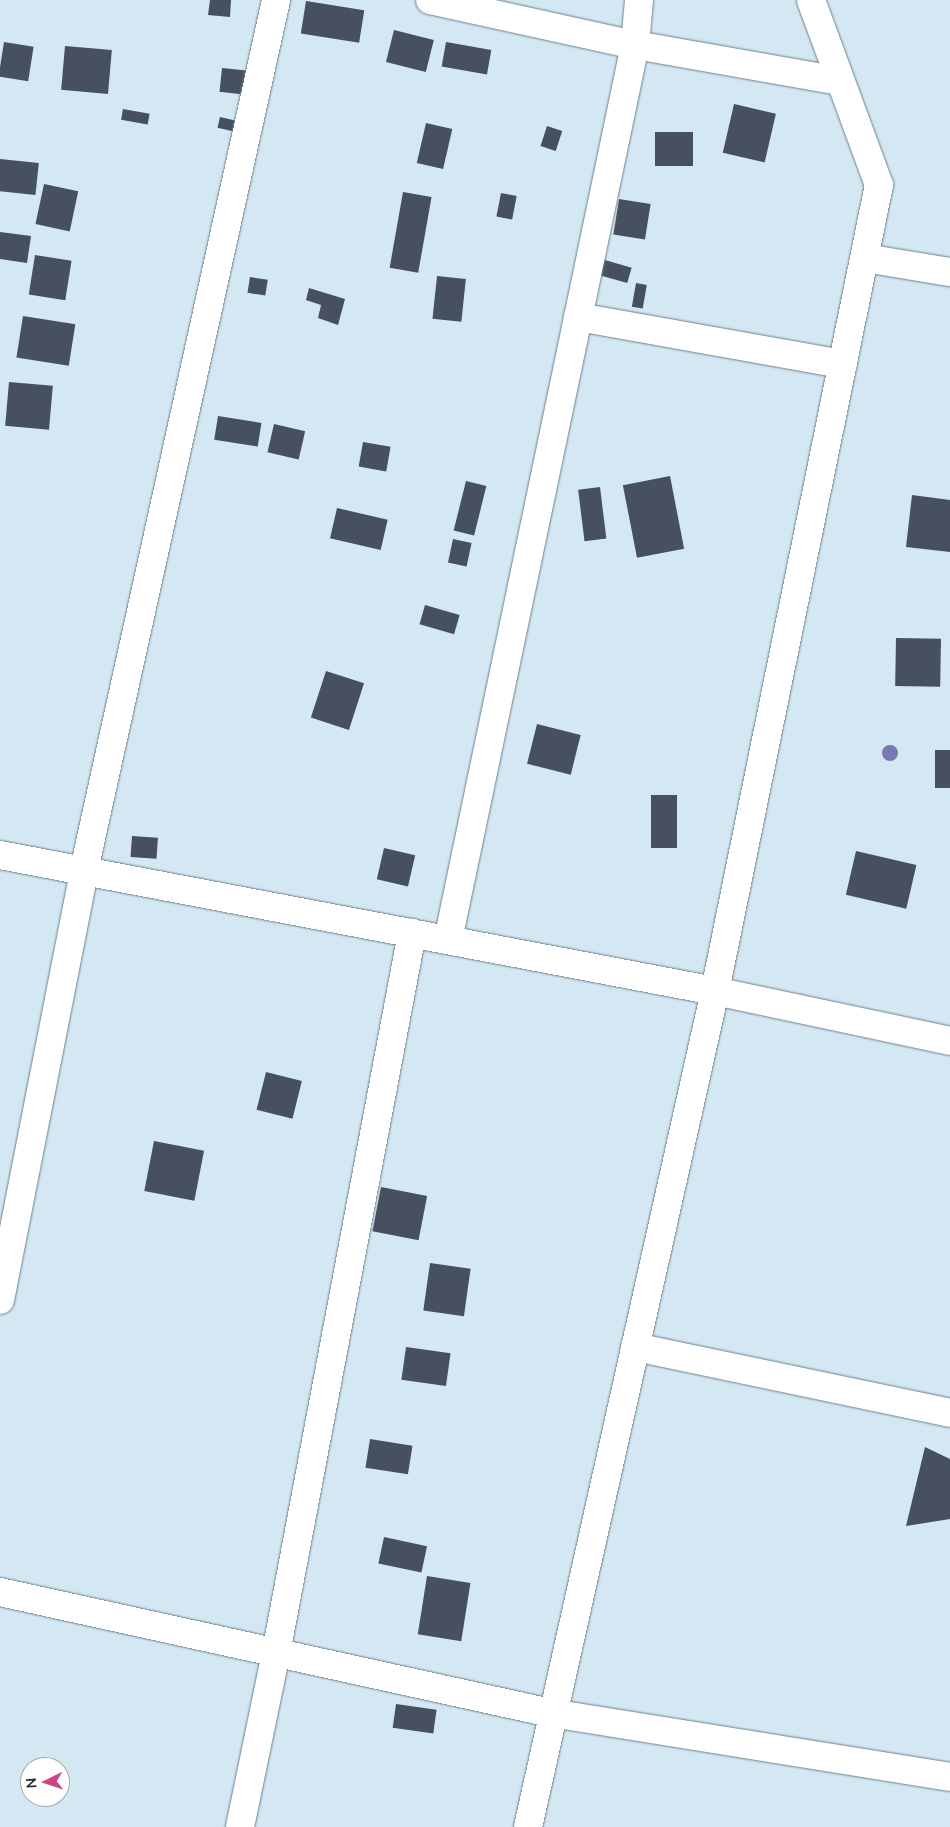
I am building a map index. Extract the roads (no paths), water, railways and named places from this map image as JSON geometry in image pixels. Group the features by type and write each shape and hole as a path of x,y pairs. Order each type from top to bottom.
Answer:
{"street":[{"path":"0,1300 84,870 276,0"},
{"path":"430,0 635,45 840,81"},
{"path":"448,940 635,45 639,0"},
{"path":"528,1827 715,991 879,186 812,0"},
{"path":"865,258 950,272"},
{"path":"578,316 843,364"},
{"path":"0,855 715,991 950,1040"},
{"path":"240,1827 276,1653 412,933"},
{"path":"634,1347 950,1413"},
{"path":"0,1592 552,1713 950,1777"}]}
